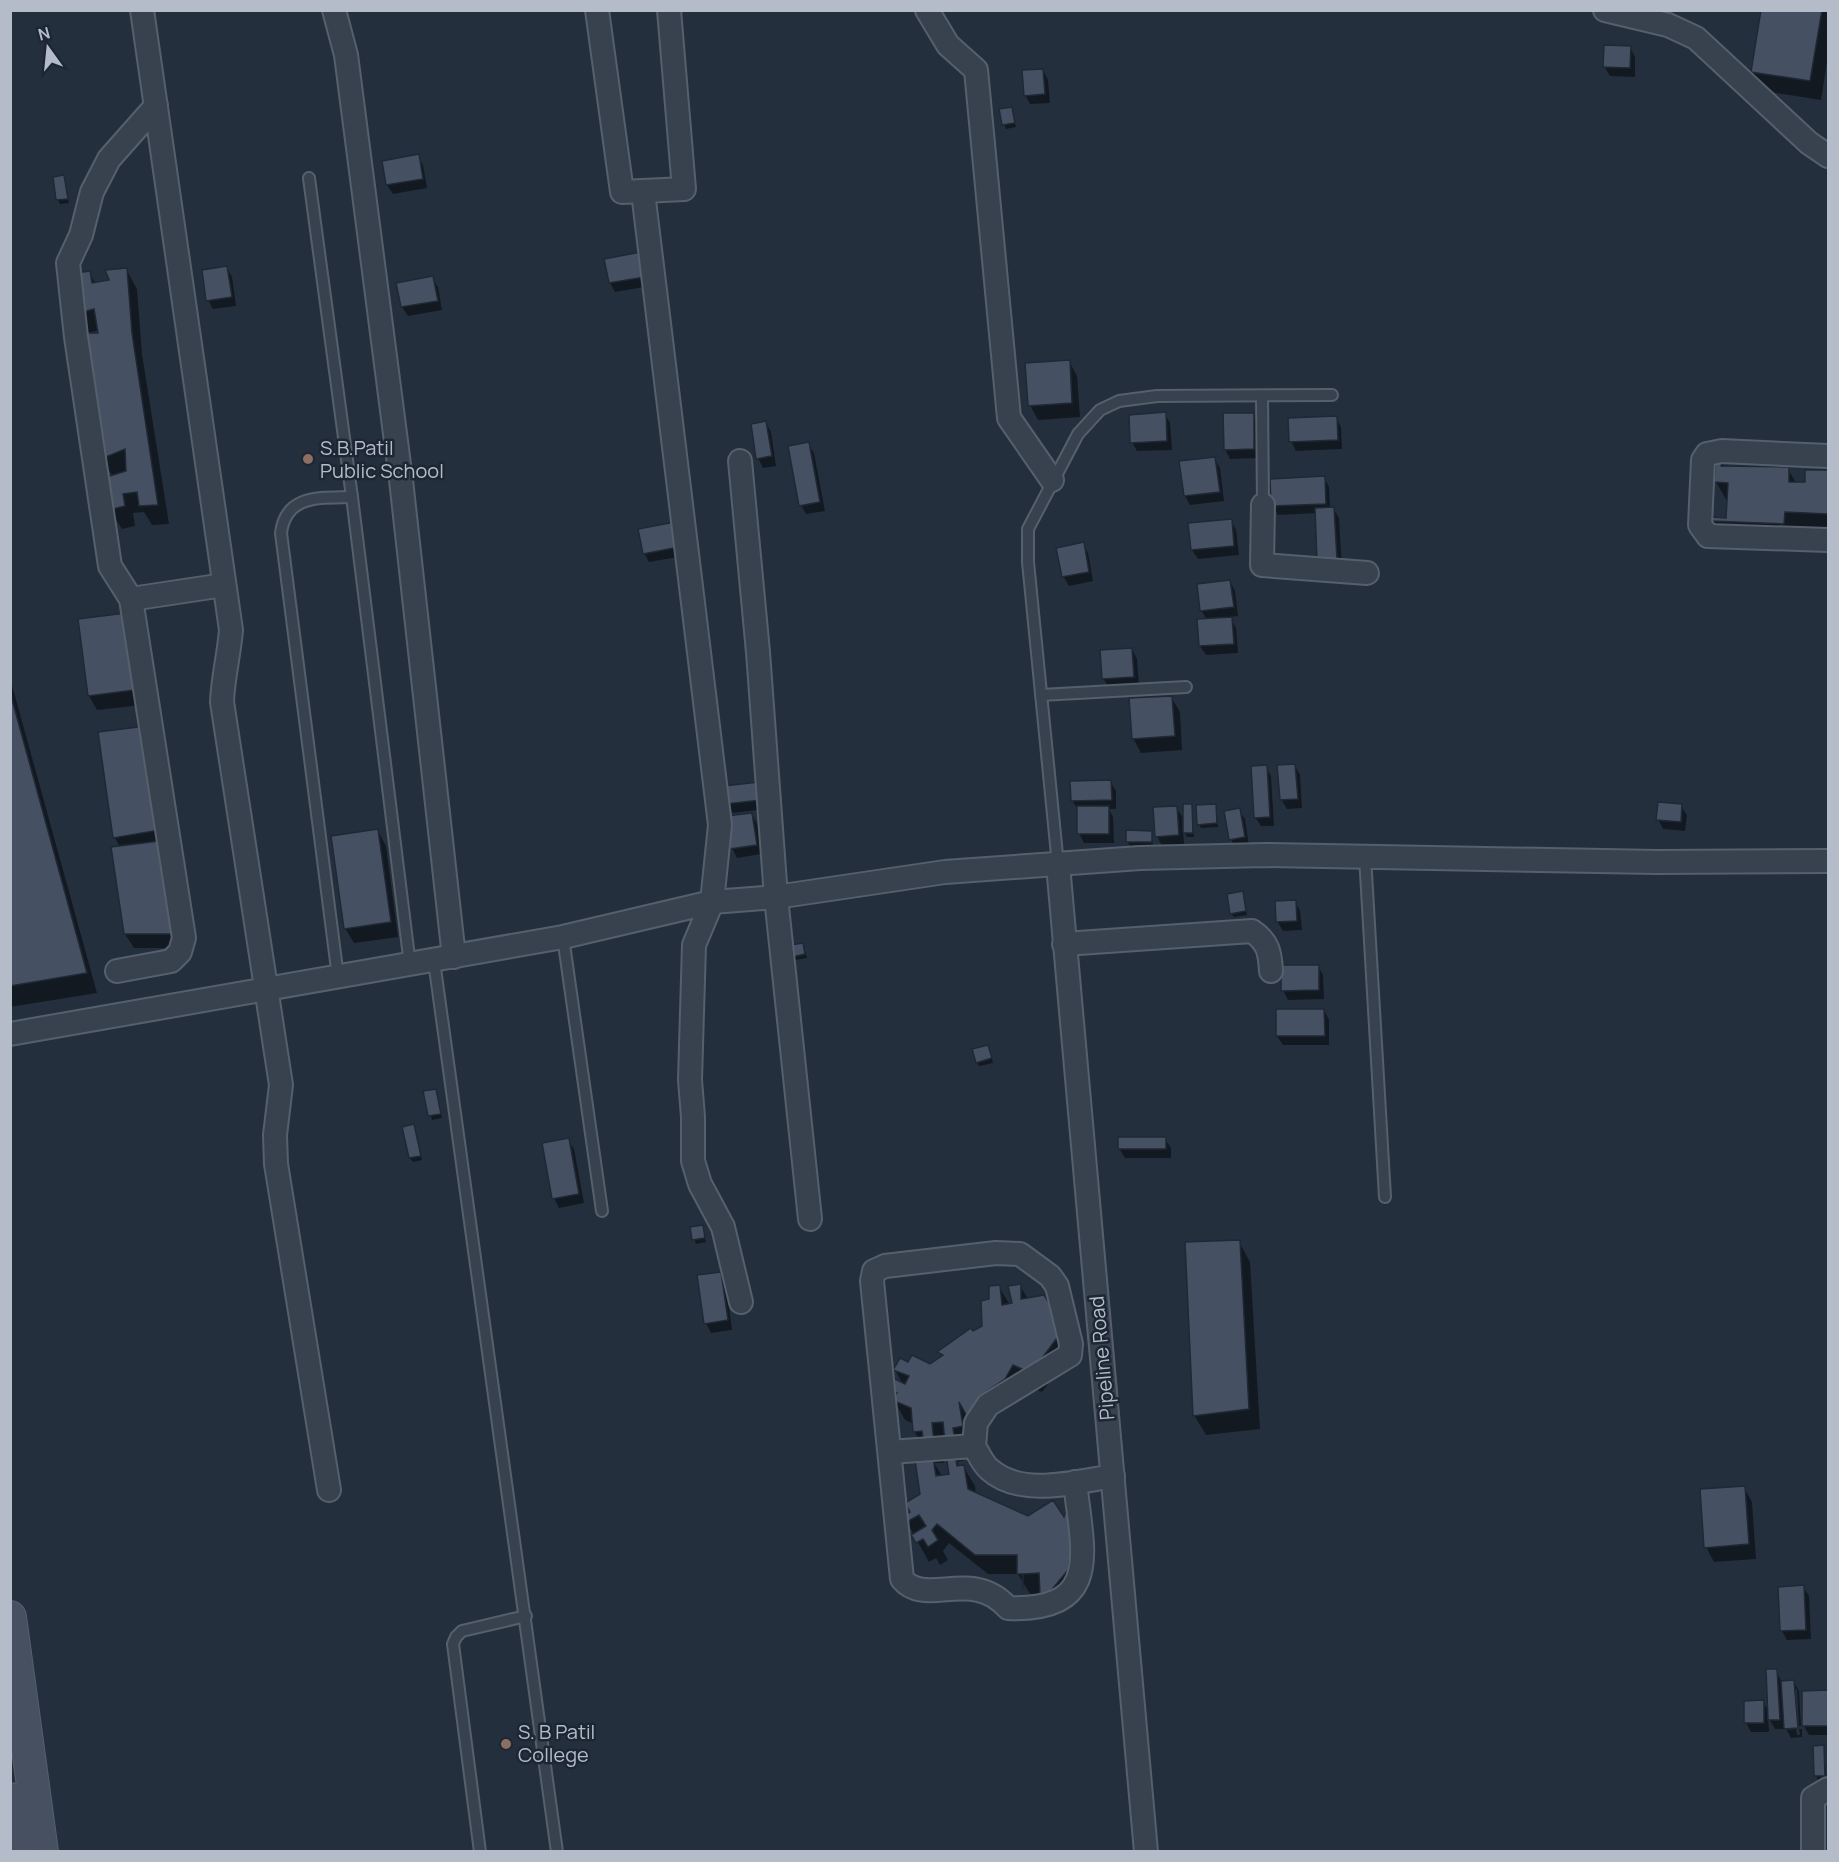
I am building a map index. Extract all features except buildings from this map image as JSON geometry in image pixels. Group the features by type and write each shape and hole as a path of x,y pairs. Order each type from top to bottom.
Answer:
{"street":[{"path":"142,10 231,630 229,655 223,677 222,702 281,1086 275,1135 276,1164 329,1490"},
{"path":"334,10 346,55 395,432 444,959"},
{"path":"597,10 622,192 684,189 669,10"},
{"path":"927,10 948,45 976,70 1009,418 1052,480"},
{"path":"1605,10 1668,25 1696,38 1809,143 1828,156"},
{"path":"117,971 171,961 180,952 184,938 131,599 110,566 76,337 68,263 81,235 92,192 109,159 156,106"},
{"path":"644,192 720,825 712,902 694,945 690,1080 693,1161 700,1184 723,1227 741,1302"},
{"path":"1828,456 1722,451 1707,454 1703,460 1700,525 1708,536 1828,540"},
{"path":"740,461 758,652 776,897 810,1219"},
{"path":"1263,505 1262,565 1367,573"},
{"path":"131,599 224,585"},
{"path":"10,1034 444,959 563,936 712,902 776,897 945,872 1195,856 1365,856 1657,862 1828,861"},
{"name":"Pipeline Road","path":"1058,866 1146,1851"},
{"path":"1064,944 1252,931 1263,939 1270,950 1270,971"},
{"path":"1075,1482 1082,1572 1074,1588 1057,1601 1027,1609 1008,1608 998,1596 973,1587 924,1590 909,1587 902,1579 872,1281 874,1270 885,1266 985,1254 1020,1254 1050,1276 1057,1286 1071,1344 1070,1355 988,1405 976,1423 974,1446 989,1469 1017,1484 1044,1485 1113,1476"},
{"path":"890,1452 974,1446"},
{"path":"10,1617 42,1851"},
{"path":"1813,1851 1813,1798 1828,1789"},
{"path":"10,1799 17,1851"}],"lane":[{"path":"309,178 352,497 410,965"},
{"path":"1058,866 1028,562 1028,529 1078,434 1100,410 1119,401 1157,396 1332,395"},
{"path":"1262,396 1263,505"},
{"path":"338,977 281,533 283,518 292,506 307,500 352,497"},
{"path":"1041,695 1186,687"},
{"path":"1365,856 1385,1197"},
{"path":"563,936 602,1211"},
{"path":"444,959 557,1851"},
{"path":"480,1851 453,1644 462,1631 526,1616"}],"place":[{"name":"S.B.Patil Public School","path":"308,459"},
{"name":"S. B Patil College","path":"506,1744"}]}
